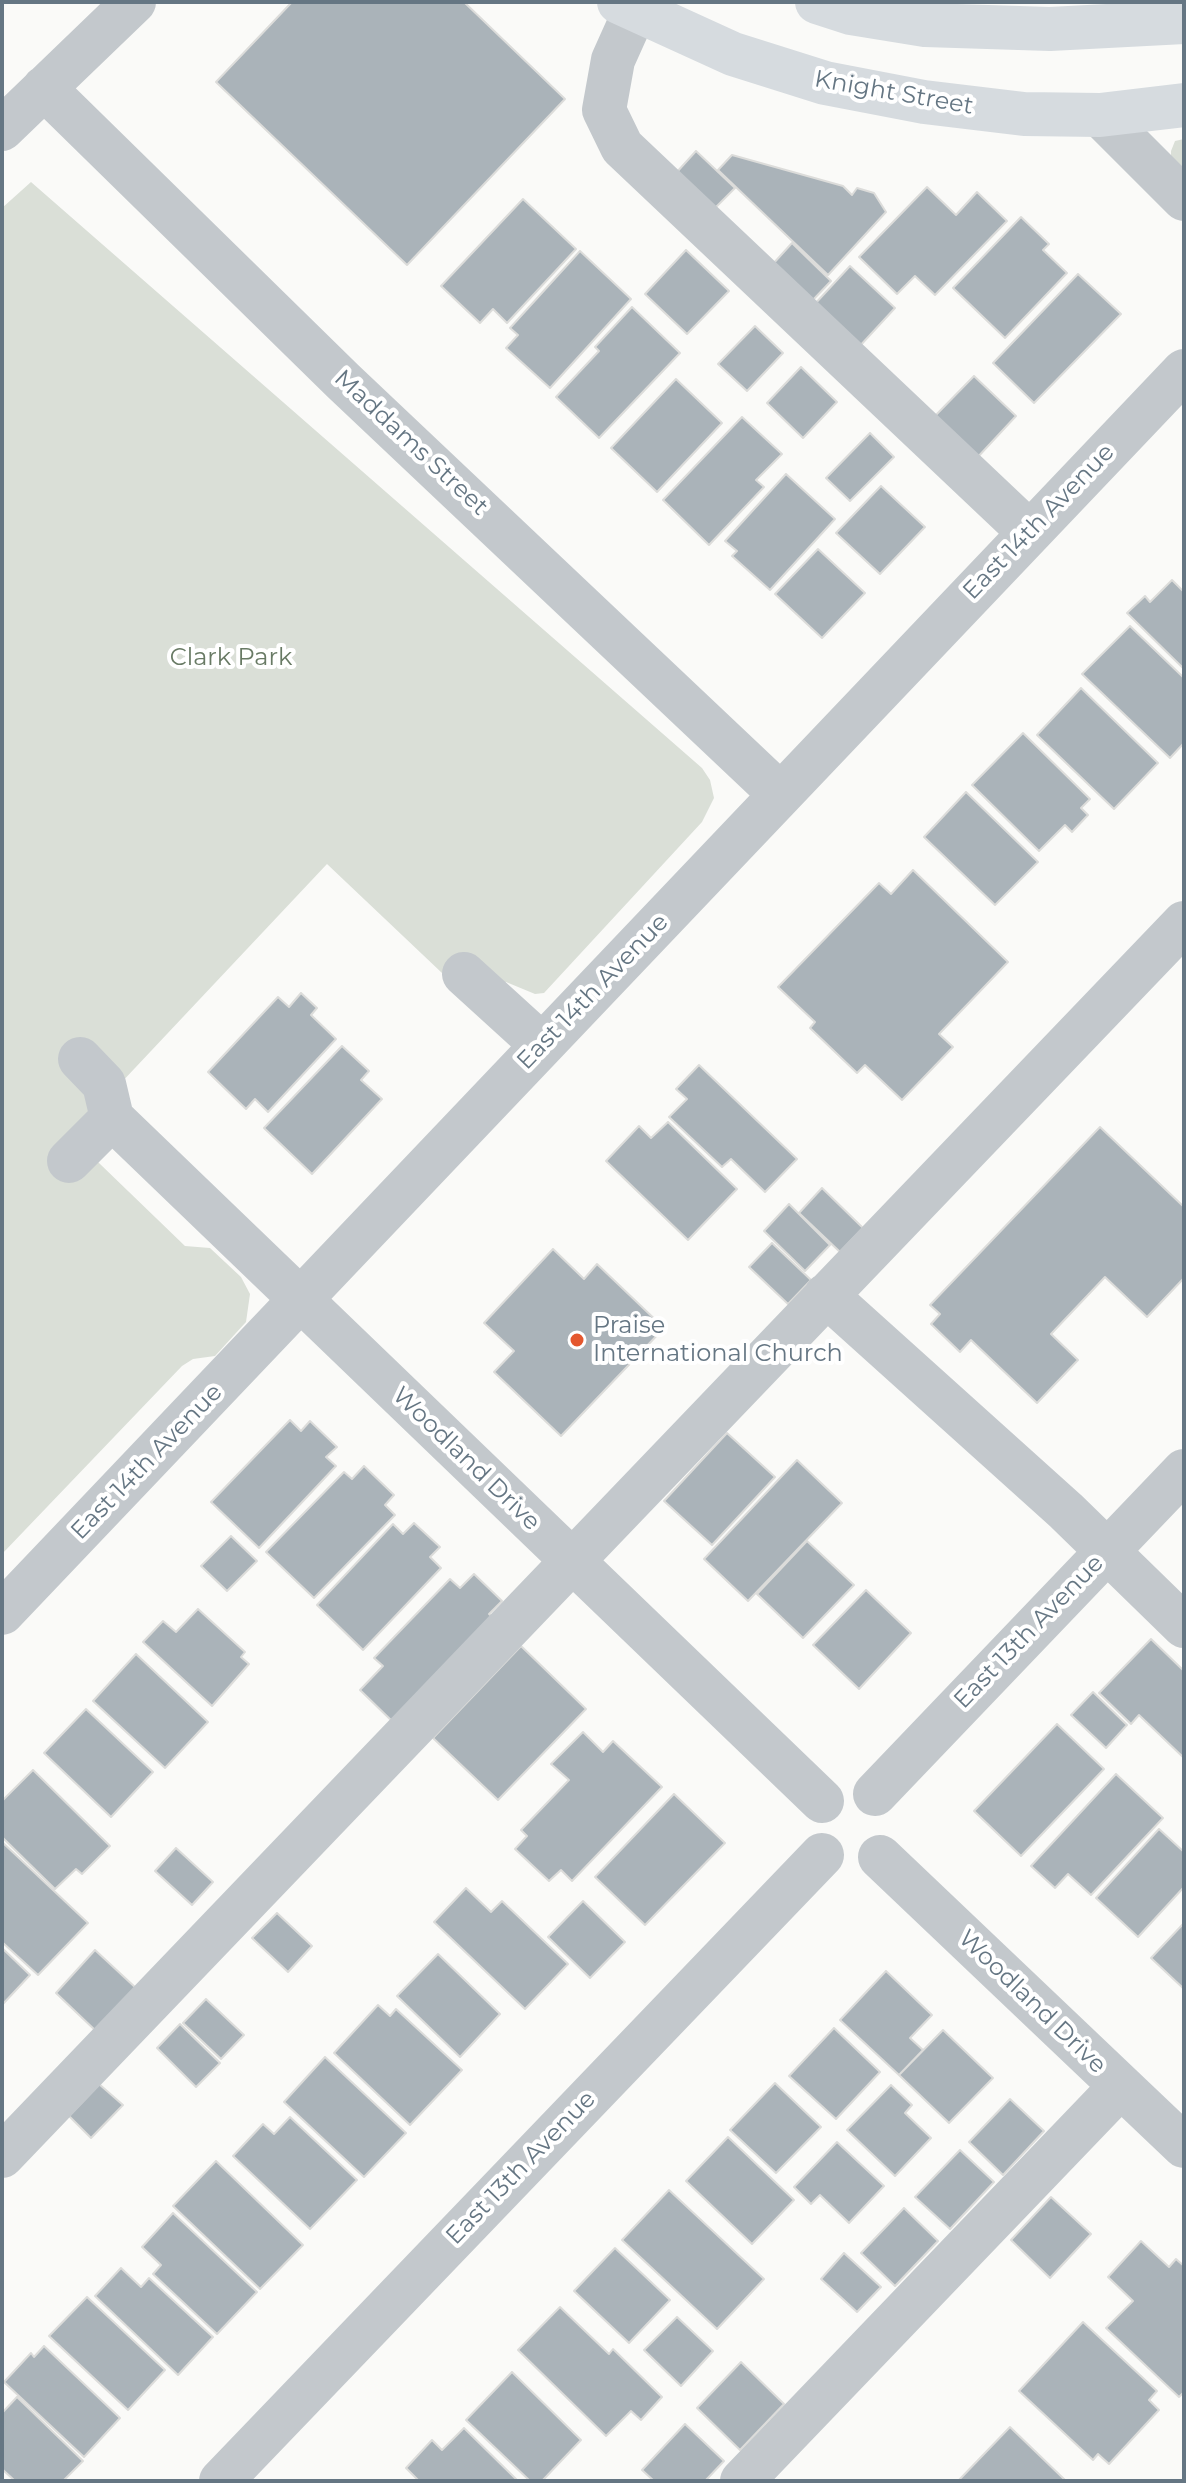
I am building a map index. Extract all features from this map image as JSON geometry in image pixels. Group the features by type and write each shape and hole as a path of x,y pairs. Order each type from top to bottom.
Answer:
{"main road":[{"path":"817,2 851,13 925,25 1050,29 1184,22"},
{"name":"Knight Street","path":"627,7 733,54 825,83 924,102 1024,114 1100,115 1184,105"}],"street":[{"path":"2,129 134,2"},
{"path":"627,7 604,110 622,147 1029,532"},
{"name":"Maddams Street","path":"44,88 343,381 780,794"},
{"path":"1100,115 1184,199"},
{"name":"East 14th Avenue","path":"2,1613 1184,371"},
{"path":"2,2156 574,1563 826,1295 1184,923"},
{"path":"464,974 542,1045"},
{"path":"69,1161 112,1118 104,1084 80,1059"},
{"name":"Woodland Drive","path":"112,1118 822,1801"},
{"path":"826,1295 1107,1551 1184,1626"},
{"name":"East 13th Avenue","path":"875,1794 1184,1471"},
{"path":"849,1788 875,1794 888,1809 892,1825 889,1842 880,1857 867,1865 850,1868 834,1864 822,1855 811,1828 822,1801 834,1791 849,1788"},
{"name":"East 13th Avenue","path":"221,2481 822,1855"},
{"name":"Woodland Drive","path":"880,1857 1184,2146"},
{"path":"742,2481 1120,2087"}],"green space":[{"path":"1184,139 1184,172 1171,160 1171,151 1175,141"},
{"name":"Clark Park","path":"31,182 702,768 710,780 714,798 702,822 544,993 535,994 506,982 480,1009 327,864 71,1136 185,1246 210,1248 241,1277 250,1294 246,1322 215,1356 193,1359 182,1366 2,1554 2,208"}],"building":[{"path":"292,2 464,2 565,99 407,265 216,82"},
{"path":"696,151 735,188 714,209 676,173"},
{"path":"732,155 843,186 852,195 857,188 874,193 886,212 828,275 718,170"},
{"path":"927,187 956,215 977,192 1007,221 935,295 915,276 897,294 859,257"},
{"path":"523,199 576,249 507,323 493,309 480,323 441,286"},
{"path":"1021,217 1049,244 1043,250 1067,273 1005,338 953,288"},
{"path":"792,243 831,281 811,302 772,265"},
{"path":"686,250 729,291 687,334 645,294"},
{"path":"580,251 631,299 550,388 506,348 518,335 510,328"},
{"path":"850,266 895,308 858,348 813,306"},
{"path":"1078,274 1121,314 1034,403 993,363"},
{"path":"632,307 680,353 599,438 556,397 599,351 595,347"},
{"path":"755,326 783,353 747,391 718,364"},
{"path":"801,367 837,402 803,438 767,403"},
{"path":"974,376 1016,416 975,460 932,419"},
{"path":"676,379 722,423 657,492 611,448"},
{"path":"742,417 782,454 756,480 764,487 709,545 663,500"},
{"path":"870,433 894,457 850,501 826,478"},
{"path":"786,474 835,519 770,590 732,556 737,551 725,541"},
{"path":"881,486 925,527 880,574 836,533"},
{"path":"818,549 865,593 822,638 775,594"},
{"path":"1172,580 1184,592 1184,669 1127,613 1145,596 1150,602"},
{"path":"1130,626 1184,678 1184,743 1170,758 1082,674"},
{"path":"1081,688 1158,763 1114,809 1037,735"},
{"path":"1023,733 1090,799 1081,808 1088,815 1072,832 1065,825 1039,851 972,785"},
{"path":"966,792 1038,862 995,905 924,837"},
{"path":"913,870 1008,962 939,1034 953,1047 902,1100 865,1065 857,1073 810,1028 815,1022 778,987 879,883 891,894"},
{"path":"301,993 317,1008 311,1015 336,1039 268,1112 255,1099 246,1109 208,1072 278,997 289,1007"},
{"path":"342,1046 369,1071 361,1080 382,1099 312,1174 264,1128"},
{"path":"699,1065 797,1159 765,1192 731,1159 722,1167 669,1117 687,1099 676,1089"},
{"path":"668,1122 737,1189 688,1240 606,1161 639,1126 651,1138"},
{"path":"1100,1127 1184,1207 1184,1278 1147,1317 1105,1277 1051,1334 1078,1360 1037,1403 971,1340 960,1352 931,1324 940,1314 930,1305"},
{"path":"822,1188 863,1228 840,1252 799,1213"},
{"path":"789,1204 830,1245 805,1271 764,1231"},
{"path":"772,1243 811,1280 788,1304 749,1267"},
{"name":"Praise International Church","path":"553,1249 584,1279 597,1264 664,1328 561,1436 494,1372 514,1351 484,1323"},
{"path":"290,1420 301,1431 310,1421 337,1447 326,1457 336,1466 259,1548 211,1502"},
{"path":"727,1433 775,1477 712,1545 664,1501"},
{"path":"797,1460 842,1503 748,1601 704,1559"},
{"path":"364,1466 394,1495 385,1505 395,1515 314,1598 266,1552 344,1472 352,1479"},
{"path":"414,1523 440,1547 430,1557 441,1568 363,1650 317,1605 393,1524 403,1534"},
{"path":"231,1536 257,1561 227,1591 201,1566"},
{"path":"807,1541 854,1585 803,1638 757,1594"},
{"path":"474,1574 502,1601 489,1614 498,1622 393,1722 360,1690 383,1666 374,1658 450,1579 460,1588"},
{"path":"866,1590 911,1633 859,1689 813,1645"},
{"path":"198,1609 245,1652 241,1657 249,1664 212,1706 143,1642 163,1621 176,1632"},
{"path":"1151,1639 1184,1671 1184,1758 1139,1715 1131,1724 1099,1693"},
{"path":"521,1646 586,1709 498,1800 433,1738"},
{"path":"136,1654 208,1722 165,1768 93,1701"},
{"path":"1093,1692 1127,1725 1106,1748 1071,1715"},
{"path":"86,1709 153,1772 111,1817 44,1753"},
{"path":"1057,1724 1104,1769 1021,1856 974,1811"},
{"path":"583,1732 603,1752 613,1741 662,1787 572,1881 561,1870 549,1881 515,1849 527,1836 521,1830 569,1780 551,1764"},
{"path":"33,1770 110,1846 82,1874 76,1869 55,1889 2,1837 2,1801"},
{"path":"1116,1774 1163,1818 1091,1895 1068,1874 1055,1888 1031,1866"},
{"path":"674,1794 725,1843 645,1925 595,1877"},
{"path":"1159,1829 1184,1852 1184,1887 1138,1937 1096,1898"},
{"path":"2,1842 88,1923 38,1975 2,1942"},
{"path":"176,1848 213,1882 192,1905 155,1871"},
{"path":"466,1888 491,1912 502,1901 568,1964 525,2009 434,1922"},
{"path":"583,1901 625,1942 590,1978 548,1937"},
{"path":"277,1913 312,1946 288,1972 252,1938"},
{"path":"1184,1923 1184,1989 1151,1958"},
{"path":"2,1948 30,1975 2,2005"},
{"path":"95,1950 137,1989 97,2032 56,1993"},
{"path":"438,1954 500,2014 460,2057 397,1996"},
{"path":"886,1971 932,2015 910,2038 923,2050 899,2075 840,2020"},
{"path":"206,1999 244,2035 221,2059 183,2023"},
{"path":"378,2005 390,2016 396,2009 462,2070 410,2125 334,2053"},
{"path":"180,2024 220,2063 196,2087 157,2048"},
{"path":"834,2028 880,2072 836,2119 789,2076"},
{"path":"943,2030 993,2078 949,2123 899,2075"},
{"path":"325,2057 406,2133 364,2177 284,2102"},
{"path":"775,2083 821,2127 776,2173 730,2130"},
{"path":"99,2084 123,2105 91,2138 69,2116"},
{"path":"891,2085 912,2105 905,2113 931,2138 895,2176 847,2130"},
{"path":"1010,2099 1044,2131 1003,2175 969,2142"},
{"path":"290,2117 357,2180 310,2229 233,2156 263,2124 274,2134"},
{"path":"728,2137 794,2200 752,2244 686,2181"},
{"path":"837,2142 884,2186 849,2223 820,2195 811,2204 794,2187"},
{"path":"960,2150 994,2182 950,2229 915,2197"},
{"path":"216,2161 303,2245 260,2289 173,2206"},
{"path":"669,2190 764,2279 717,2329 622,2240"},
{"path":"1051,2197 1091,2234 1050,2278 1011,2240"},
{"path":"904,2208 938,2241 895,2286 861,2253"},
{"path":"173,2213 257,2292 217,2334 153,2274 161,2265 142,2247"},
{"path":"1141,2241 1169,2267 1176,2259 1184,2266 1184,2392 1179,2397 1106,2328 1133,2301 1108,2277"},
{"path":"615,2248 670,2300 629,2343 574,2291"},
{"path":"844,2253 881,2287 857,2312 821,2279"},
{"path":"121,2268 141,2287 149,2278 213,2337 178,2375 95,2296"},
{"path":"87,2297 165,2370 128,2410 49,2336"},
{"path":"560,2307 609,2354 613,2349 662,2397 641,2420 631,2411 606,2436 518,2350"},
{"path":"677,2317 713,2351 681,2386 644,2350"},
{"path":"1083,2322 1157,2391 1149,2400 1159,2410 1109,2464 1098,2454 1093,2460 1019,2391"},
{"path":"44,2346 120,2418 84,2457 4,2382 31,2353 34,2357"},
{"path":"741,2362 784,2404 740,2450 697,2408"},
{"path":"512,2372 581,2440 542,2481 530,2481 466,2420"},
{"path":"17,2397 83,2461 63,2481 15,2481 2,2469 2,2413"},
{"path":"685,2424 724,2461 705,2481 654,2481 642,2470"},
{"path":"1010,2427 1066,2481 958,2481"},
{"path":"464,2428 518,2481 419,2481 406,2468 432,2440 442,2450"}],"place":[{"name":"Praise International Church","path":"577,1340"}]}
